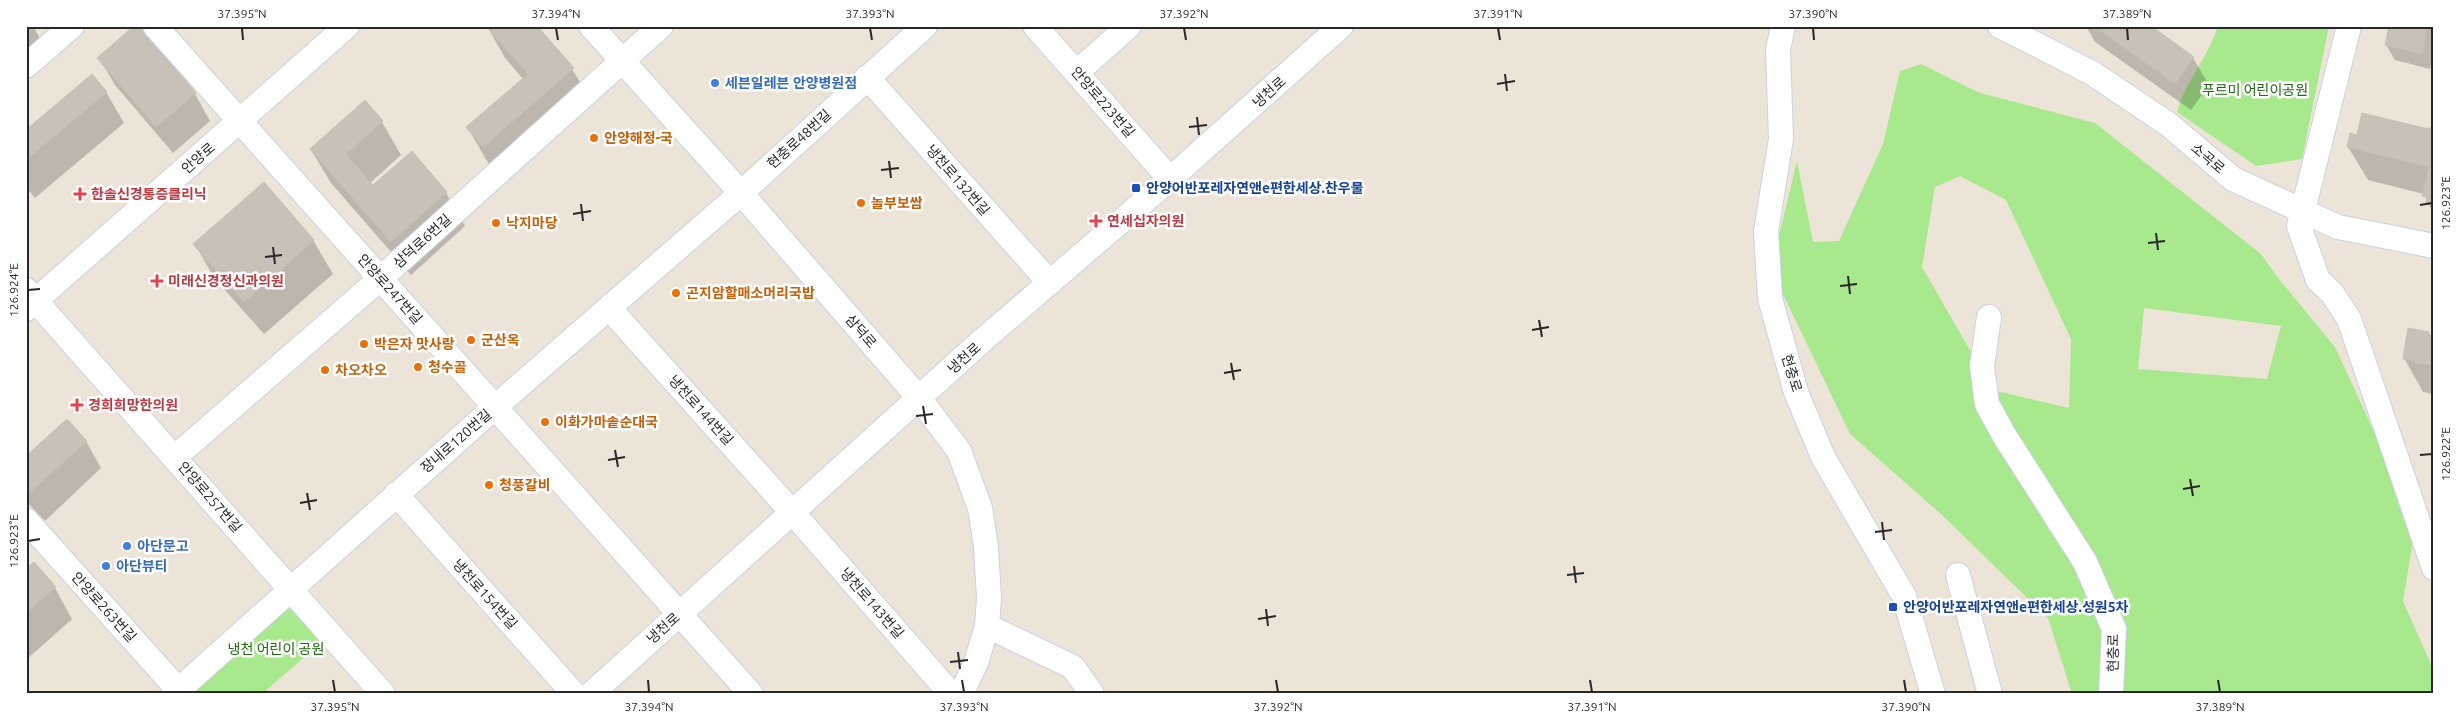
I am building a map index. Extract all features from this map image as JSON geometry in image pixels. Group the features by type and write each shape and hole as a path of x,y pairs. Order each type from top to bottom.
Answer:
{"street":[{"path":"26,66 72,26"},
{"name":"안양로247번길","path":"155,26 241,120 751,694"},
{"name":"안양로","path":"29,300 241,120 347,26"},
{"name":"삼덕로","path":"590,26 741,193 919,398 959,451 980,508 986,547 990,598 987,626 976,663 961,694"},
{"name":"삼덕로6번길","path":"175,457 381,278 662,26"},
{"name":"현충로48번길","path":"741,193 925,26"},
{"name":"안양로223번길","path":"1035,26 1170,179"},
{"path":"1077,72 1129,26"},
{"name":"냉천로","path":"591,694 919,398 1170,179 1341,26"},
{"name":"현충로","path":"1783,26 1778,50 1781,139 1766,231 1770,298 1796,392 1823,457 1904,596 1933,694"},
{"name":"소곡로","path":"2000,26 2092,73 2168,124 2233,179 2338,227 2434,246"},
{"path":"2349,26 2301,210 2299,226 2318,280 2332,293 2349,319 2434,568"},
{"name":"냉천로132번길","path":"867,77 1050,283"},
{"name":"장내로120번길","path":"178,692 396,494 741,193"},
{"name":"안양로257번길","path":"29,300 175,457 383,694"},
{"name":"냉천로144번길","path":"609,308 793,513"},
{"name":"현충로","path":"1989,317 1982,366 1987,404 2004,435 2085,562 2111,621 2114,629 2111,694"},
{"name":"냉천로154번길","path":"396,494 574,694"},
{"name":"냉천로143번길","path":"793,513 951,694"},
{"name":"안양로263번길","path":"26,520 178,692"},
{"path":"1958,575 1990,694"},
{"path":"987,626 1073,667 1092,694"}],"green space":[{"name":"푸르미 어린이공원","path":"2218,26 2329,26 2302,159 2256,166 2177,112"},
{"path":"1921,64 1980,93 2095,123 2261,254 2335,347 2416,523 2403,601 2434,671 2434,694 2072,694 2048,618 1942,515 1850,434 1771,269 1797,161 1813,242 1839,241 1883,144 1900,71","holes":["1960,176 2006,200 2071,339 2069,408 1993,390 1922,267 1935,187","2144,308 2281,326 2267,379 2138,369"]},
{"name":"냉천 어린이 공원","path":"292,600 325,639 262,694 196,694 192,689"}],"building":[{"path":"134,26 139,26 196,93 156,127 97,58"},
{"path":"486,26 537,26 574,68 483,147 466,127 528,74"},
{"path":"2094,26 2151,26 2194,57 2175,84"},
{"path":"2389,26 2428,26 2422,54 2385,45"},
{"path":"92,74 107,92 26,160 26,130"},
{"path":"365,100 383,121 346,154 373,185 412,151 447,192 391,242 310,149"},
{"path":"2362,113 2428,129 2434,126 2434,206 2426,204 2427,197 2422,196 2429,167 2347,147 2350,133 2357,135"},
{"path":"264,182 314,240 244,302 193,244"},
{"path":"2408,328 2429,332 2428,336 2434,337 2433,365 2415,363 2415,361 2403,359"},
{"path":"67,419 87,441 28,494 26,492 26,456"},
{"path":"34,562 56,587 26,613 26,569"}],"place":[{"name":"세븐일레븐 안양병원점","path":"715,83"},
{"name":"안양해정-국","path":"594,138"},
{"name":"안양어반포레자연앤e편한세상.찬우물","path":"1136,188"},
{"name":"한솔신경통증클리닉","path":"80,194"},
{"name":"놀부보쌈","path":"861,203"},
{"name":"연세십자의원","path":"1096,221"},
{"name":"낙지마당","path":"496,223"},
{"name":"미래신경정신과의원","path":"157,281"},
{"name":"곤지암할매소머리국밥","path":"676,293"},
{"name":"군산옥","path":"471,340"},
{"name":"박은자 맛사랑","path":"364,344"},
{"name":"청수골","path":"418,367"},
{"name":"차오차오","path":"325,370"},
{"name":"경희희망한의원","path":"77,405"},
{"name":"이화가마솥순대국","path":"545,422"},
{"name":"청풍갈비","path":"489,485"},
{"name":"아단문고","path":"127,546"},
{"name":"아단뷰티","path":"106,566"},
{"name":"안양어반포레자연앤e편한세상.성원5차","path":"1893,607"}]}
